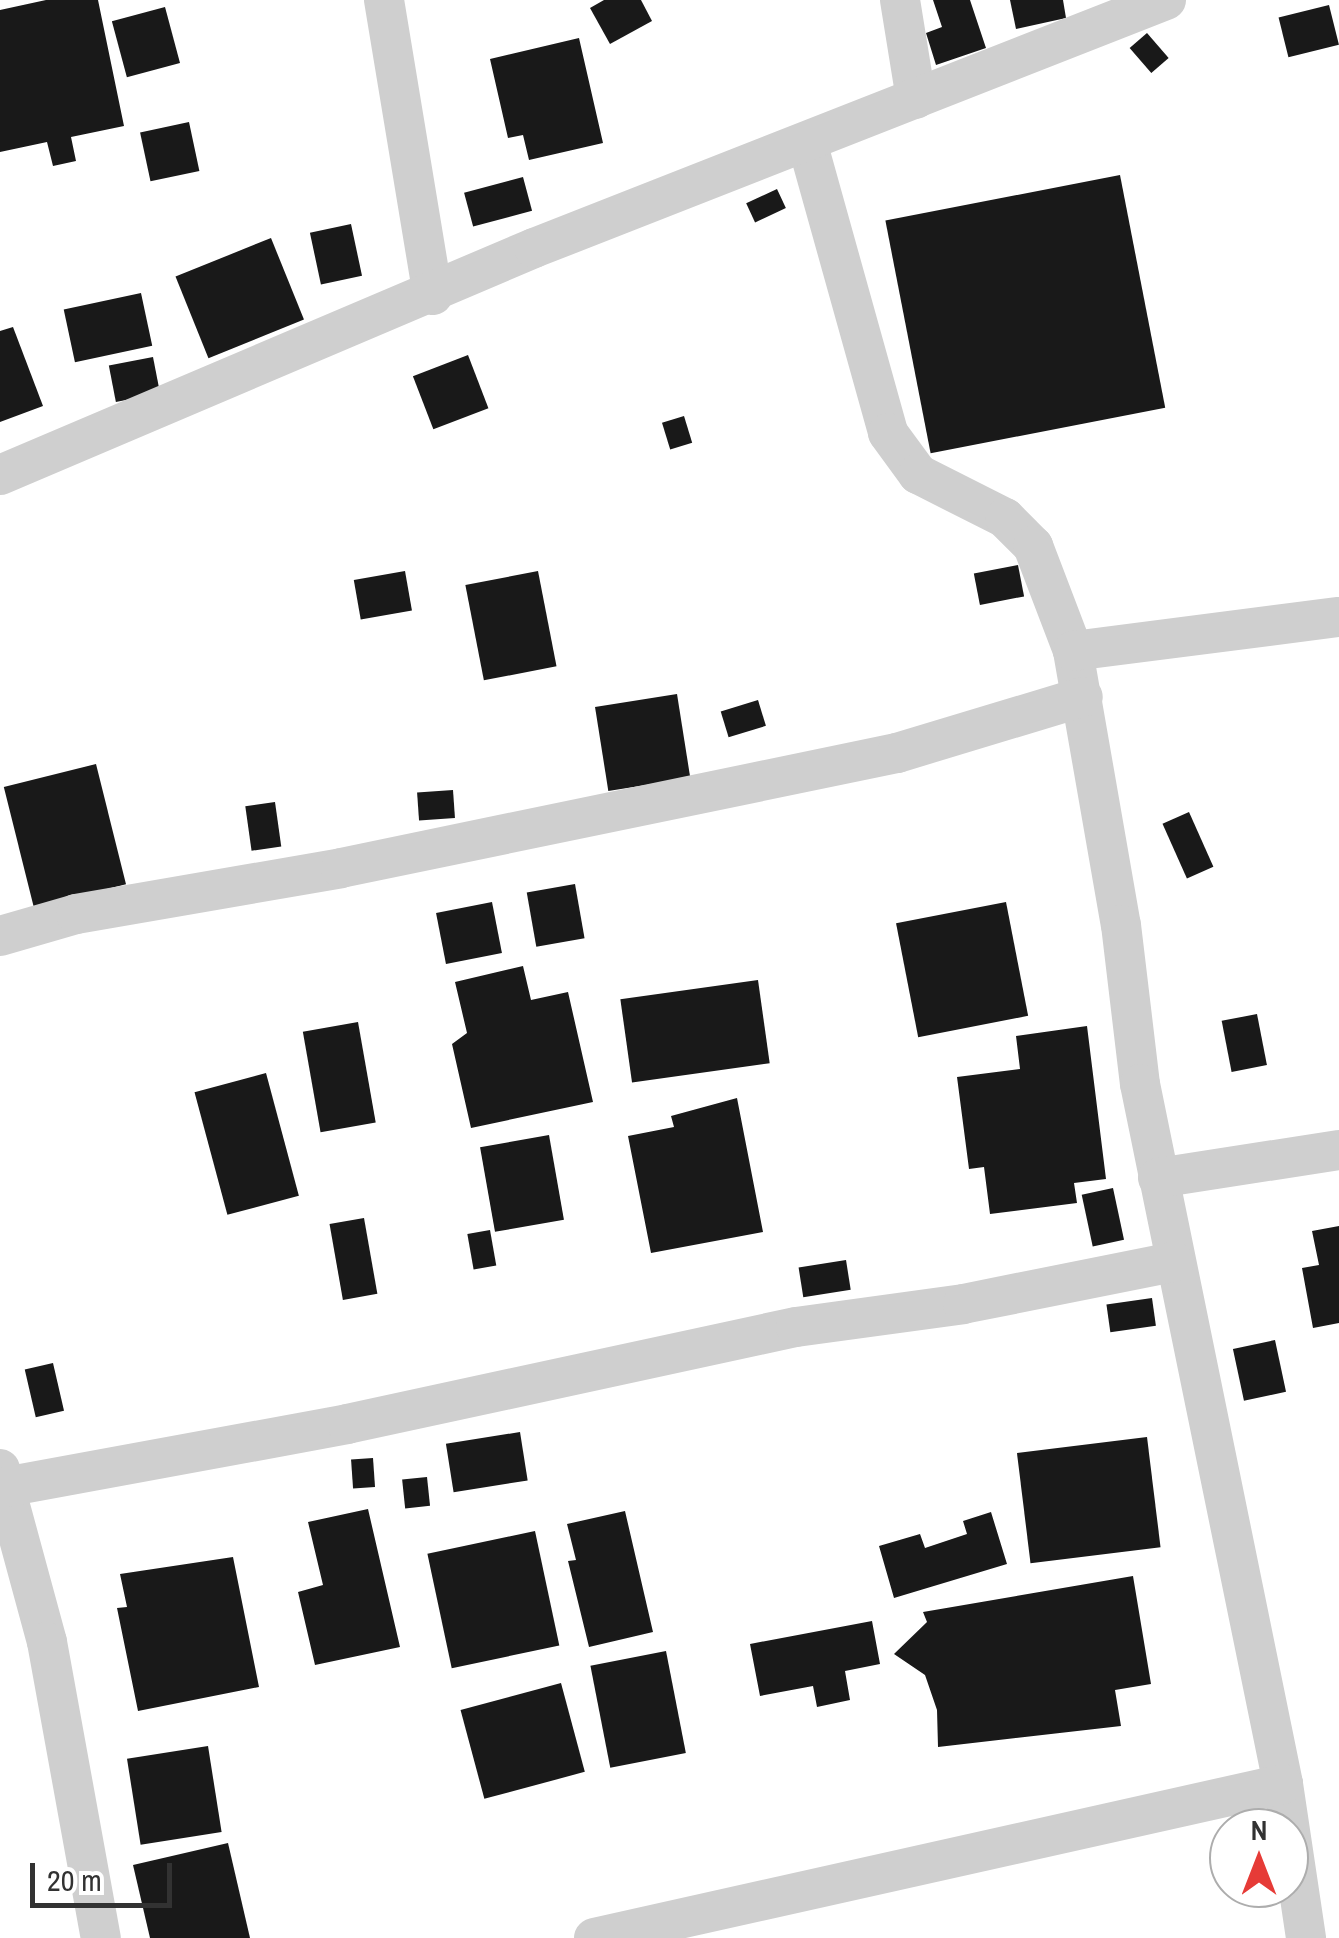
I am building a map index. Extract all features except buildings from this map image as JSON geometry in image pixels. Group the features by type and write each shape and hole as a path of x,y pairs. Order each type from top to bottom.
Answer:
{"street":[{"path":"384,0 433,295"},
{"path":"900,0 916,100"},
{"path":"0,475 807,142 1166,0"},
{"path":"807,142 888,434 918,474 1005,518 1032,546 1073,652 1158,1178 1283,1784 1306,1938"},
{"path":"1073,652 1339,617"},
{"path":"0,936 76,914 341,868 898,752 1083,697"},
{"path":"1158,1178 1339,1150"},
{"path":"100,1938 47,1642 2,1478 347,1424 796,1327 963,1304 1174,1262"},
{"path":"594,1938 1283,1784"}]}
